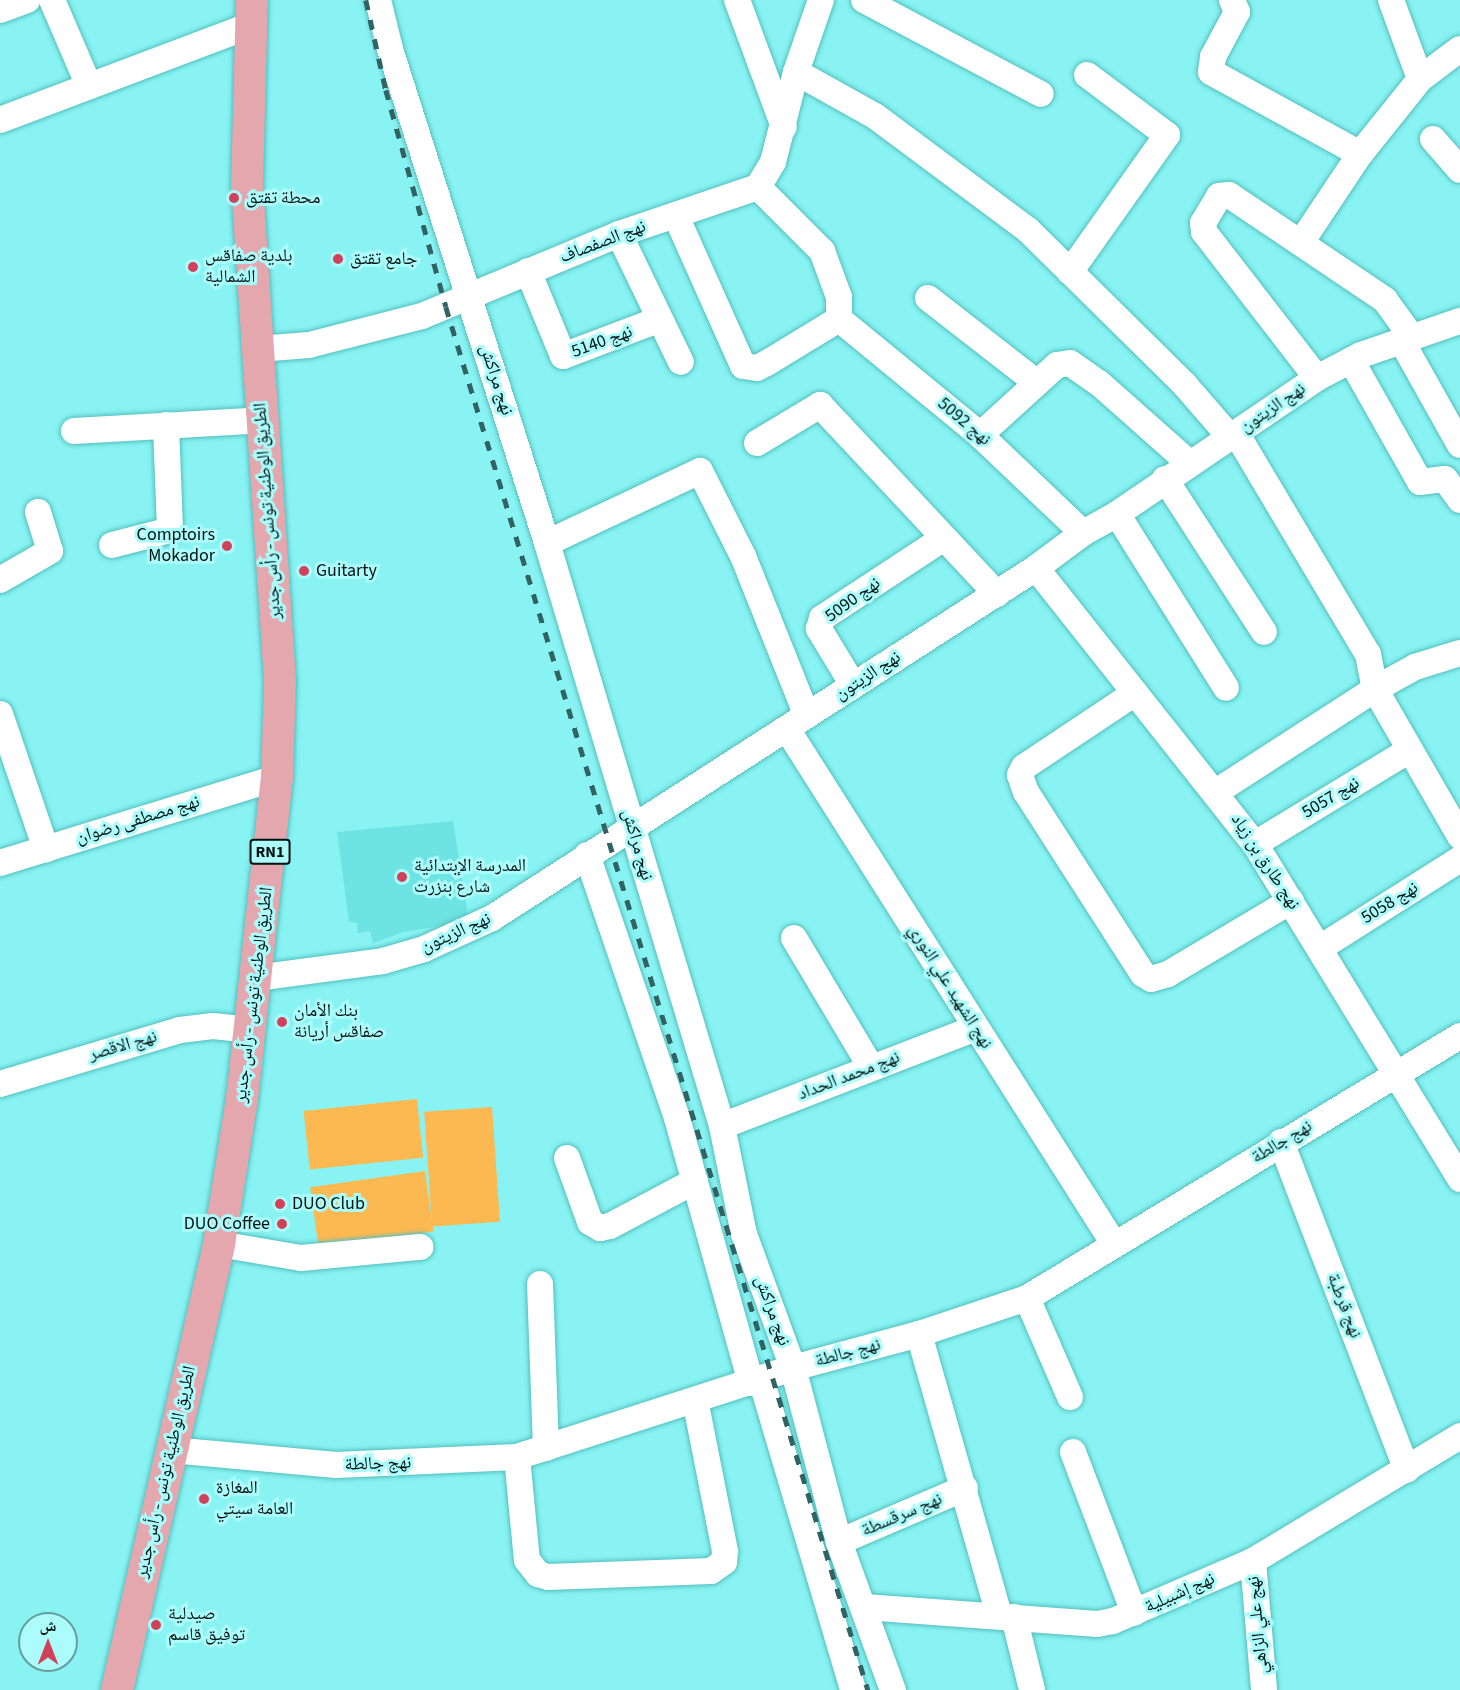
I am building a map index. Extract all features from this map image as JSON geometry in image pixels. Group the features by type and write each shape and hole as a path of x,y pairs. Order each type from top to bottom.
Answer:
{"main road":[{"name":"الطريق الوطنية تونس - رأس جدير","path":"117,1690 219,1244 256,978 277,778 280,681 247,188 251,12"}],"street":[{"path":"0,10 27,0"},
{"path":"52,0 89,86"},
{"name":"نهج مراكش","path":"378,0 548,543 722,1126 744,1234 793,1368 839,1542 865,1607 893,1690"},
{"path":"737,0 784,128"},
{"path":"676,216 743,366 757,368 839,319 840,297 822,251 758,187 769,172 784,128 796,72 821,0"},
{"path":"864,0 1041,94"},
{"path":"1232,0 1237,12 1213,57 1211,72 1360,154"},
{"path":"1392,0 1420,79"},
{"path":"0,120 89,86 251,12"},
{"path":"1302,241 1360,154 1420,79 1457,56"},
{"path":"796,72 875,116 1028,230 1233,435 1368,654 1375,689 1408,751 1460,836"},
{"path":"1070,272 1167,135 1087,75"},
{"path":"1433,138 1460,170"},
{"name":"نهج الصفصاف","path":"258,349 309,345 348,336 470,298 528,271 619,234 758,187"},
{"path":"1317,378 1204,232 1203,223 1216,199 1229,195 1302,241 1385,300 1460,445"},
{"path":"619,234 658,320 681,362"},
{"name":"نهج 5140","path":"528,271 563,356 658,320"},
{"path":"928,298 1037,383"},
{"name":"نهج 5092","path":"839,319 980,435 1083,532"},
{"name":"نهج الزيتون","path":"256,978 340,969 424,949 492,918 632,826 997,594 1083,532 1117,514 1165,479 1317,378 1351,360 1406,338 1460,321"},
{"path":"1351,360 1420,482 1445,479 1460,500"},
{"path":"980,435 1057,365 1077,366 1189,463"},
{"path":"757,443 820,405 997,594"},
{"path":"74,431 262,420"},
{"path":"111,545 171,530 166,424"},
{"name":"نهج الشهيد علي النوري","path":"548,543 700,471 743,556 797,722 976,1028 1114,1244"},
{"path":"1165,479 1264,632"},
{"path":"0,580 50,551 38,512"},
{"path":"1117,514 1226,688"},
{"name":"نهج 5090","path":"853,685 819,629 822,618 944,538"},
{"name":"نهج طارق بن زياد","path":"1036,568 1255,844 1460,1179"},
{"path":"1216,792 1375,689 1415,667 1460,653"},
{"path":"1135,693 1024,767 1020,775 1026,792 1143,974 1150,979 1168,974 1291,901"},
{"path":"0,714 46,849"},
{"name":"نهج 5057","path":"1255,844 1408,751"},
{"name":"نهج مصطفى رضوان","path":"0,863 277,778"},
{"path":"587,855 695,1181 853,1690"},
{"name":"نهج 5058","path":"1320,948 1460,859"},
{"path":"794,938 871,1067"},
{"name":"نهج الاقصر","path":"0,1084 180,1030 213,1026 249,1030"},
{"name":"نهج محمد الحداد","path":"722,1126 976,1028"},
{"name":"نهج جالطة","path":"171,1450 336,1465 517,1457 793,1368 919,1334 1027,1298 1281,1142 1460,1036"},
{"name":"نهج قرطبة","path":"1281,1142 1407,1470"},
{"path":"567,1158 590,1222 600,1228 610,1226 695,1181"},
{"path":"219,1244 301,1258 420,1247"},
{"path":"540,1284 546,1448"},
{"path":"1027,1298 1070,1397"},
{"path":"919,1334 965,1488 1032,1690"},
{"path":"517,1457 527,1560 538,1574 548,1577 711,1571 724,1562 725,1551 695,1400"},
{"name":"نهج إشبيلية","path":"865,1607 1097,1624 1134,1613 1253,1561 1460,1436"},
{"path":"1073,1452 1134,1613"},
{"name":"نهج سرقسطة","path":"839,1542 965,1488"},
{"name":"نهج علي الزاهي","path":"1253,1561 1264,1690"}],"shaded area":[{"name":"المدرسة الإبتدائية شارع بنزرت","path":"453,821 469,921 404,932 373,943 370,931 358,933 357,923 349,921 337,832"},
{"path":"417,1099 423,1158 310,1170 304,1111"},
{"path":"492,1107 500,1222 432,1226 424,1112"},
{"path":"425,1171 433,1231 319,1248 310,1187"}],"railway":[{"path":"366,0 386,90 446,307 868,1690"}],"place":[{"name":"محطة تقتق","path":"234,198"},
{"name":"جامع تقتق","path":"338,259"},
{"name":"بلدية صفاقس الشمالية","path":"193,267"},
{"name":"Comptoirs Mokador","path":"227,546"},
{"name":"Guitarty","path":"304,571"},
{"name":"المدرسة الإبتدائية شارع بنزرت","path":"402,877"},
{"name":"بنك الأمان صفاقس أريانة","path":"282,1022"},
{"name":"DUO Club","path":"280,1204"},
{"name":"DUO Coffee","path":"282,1224"},
{"name":"المغازة العامة سيتي","path":"204,1499"},
{"name":"صيدلية توفيق قاسم","path":"156,1625"}]}
